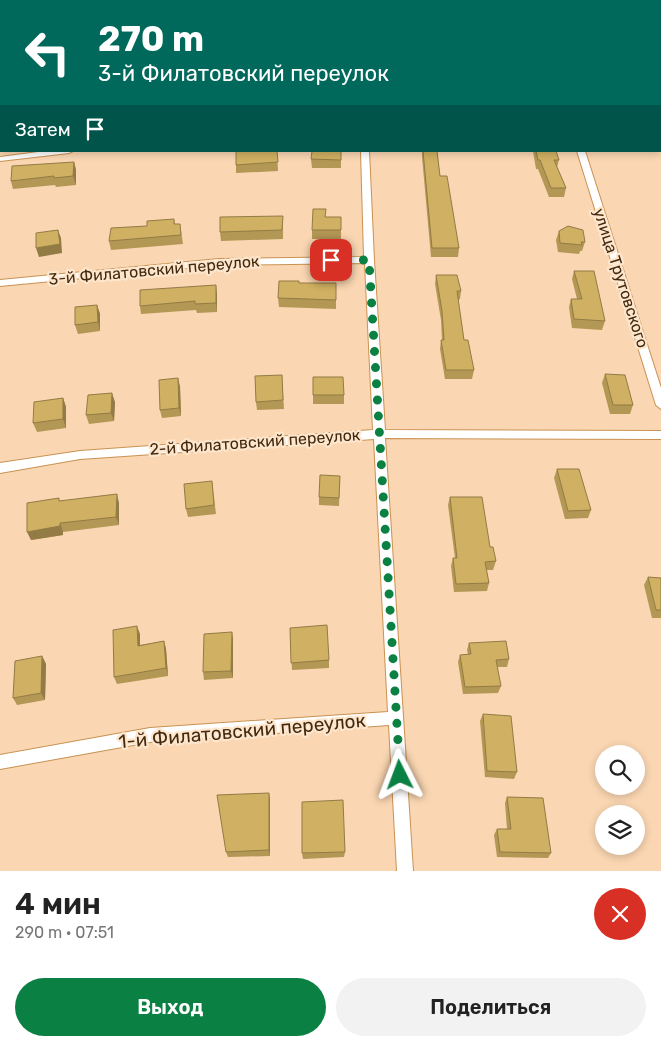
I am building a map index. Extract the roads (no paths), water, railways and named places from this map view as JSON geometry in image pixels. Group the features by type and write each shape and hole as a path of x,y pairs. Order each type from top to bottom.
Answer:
{"street":[{"path":"0,159 60,152"},
{"path":"365,152 369,260 405,871"},
{"name":"улица Трутовского","path":"581,152 661,405"},
{"name":"3-й Филатовский переулок","path":"0,283 219,262 369,260"},
{"name":"2-й Филатовский переулок","path":"0,468 80,455 379,434 661,435"},
{"name":"1-й Филатовский переулок","path":"0,762 150,735 396,718"}]}
